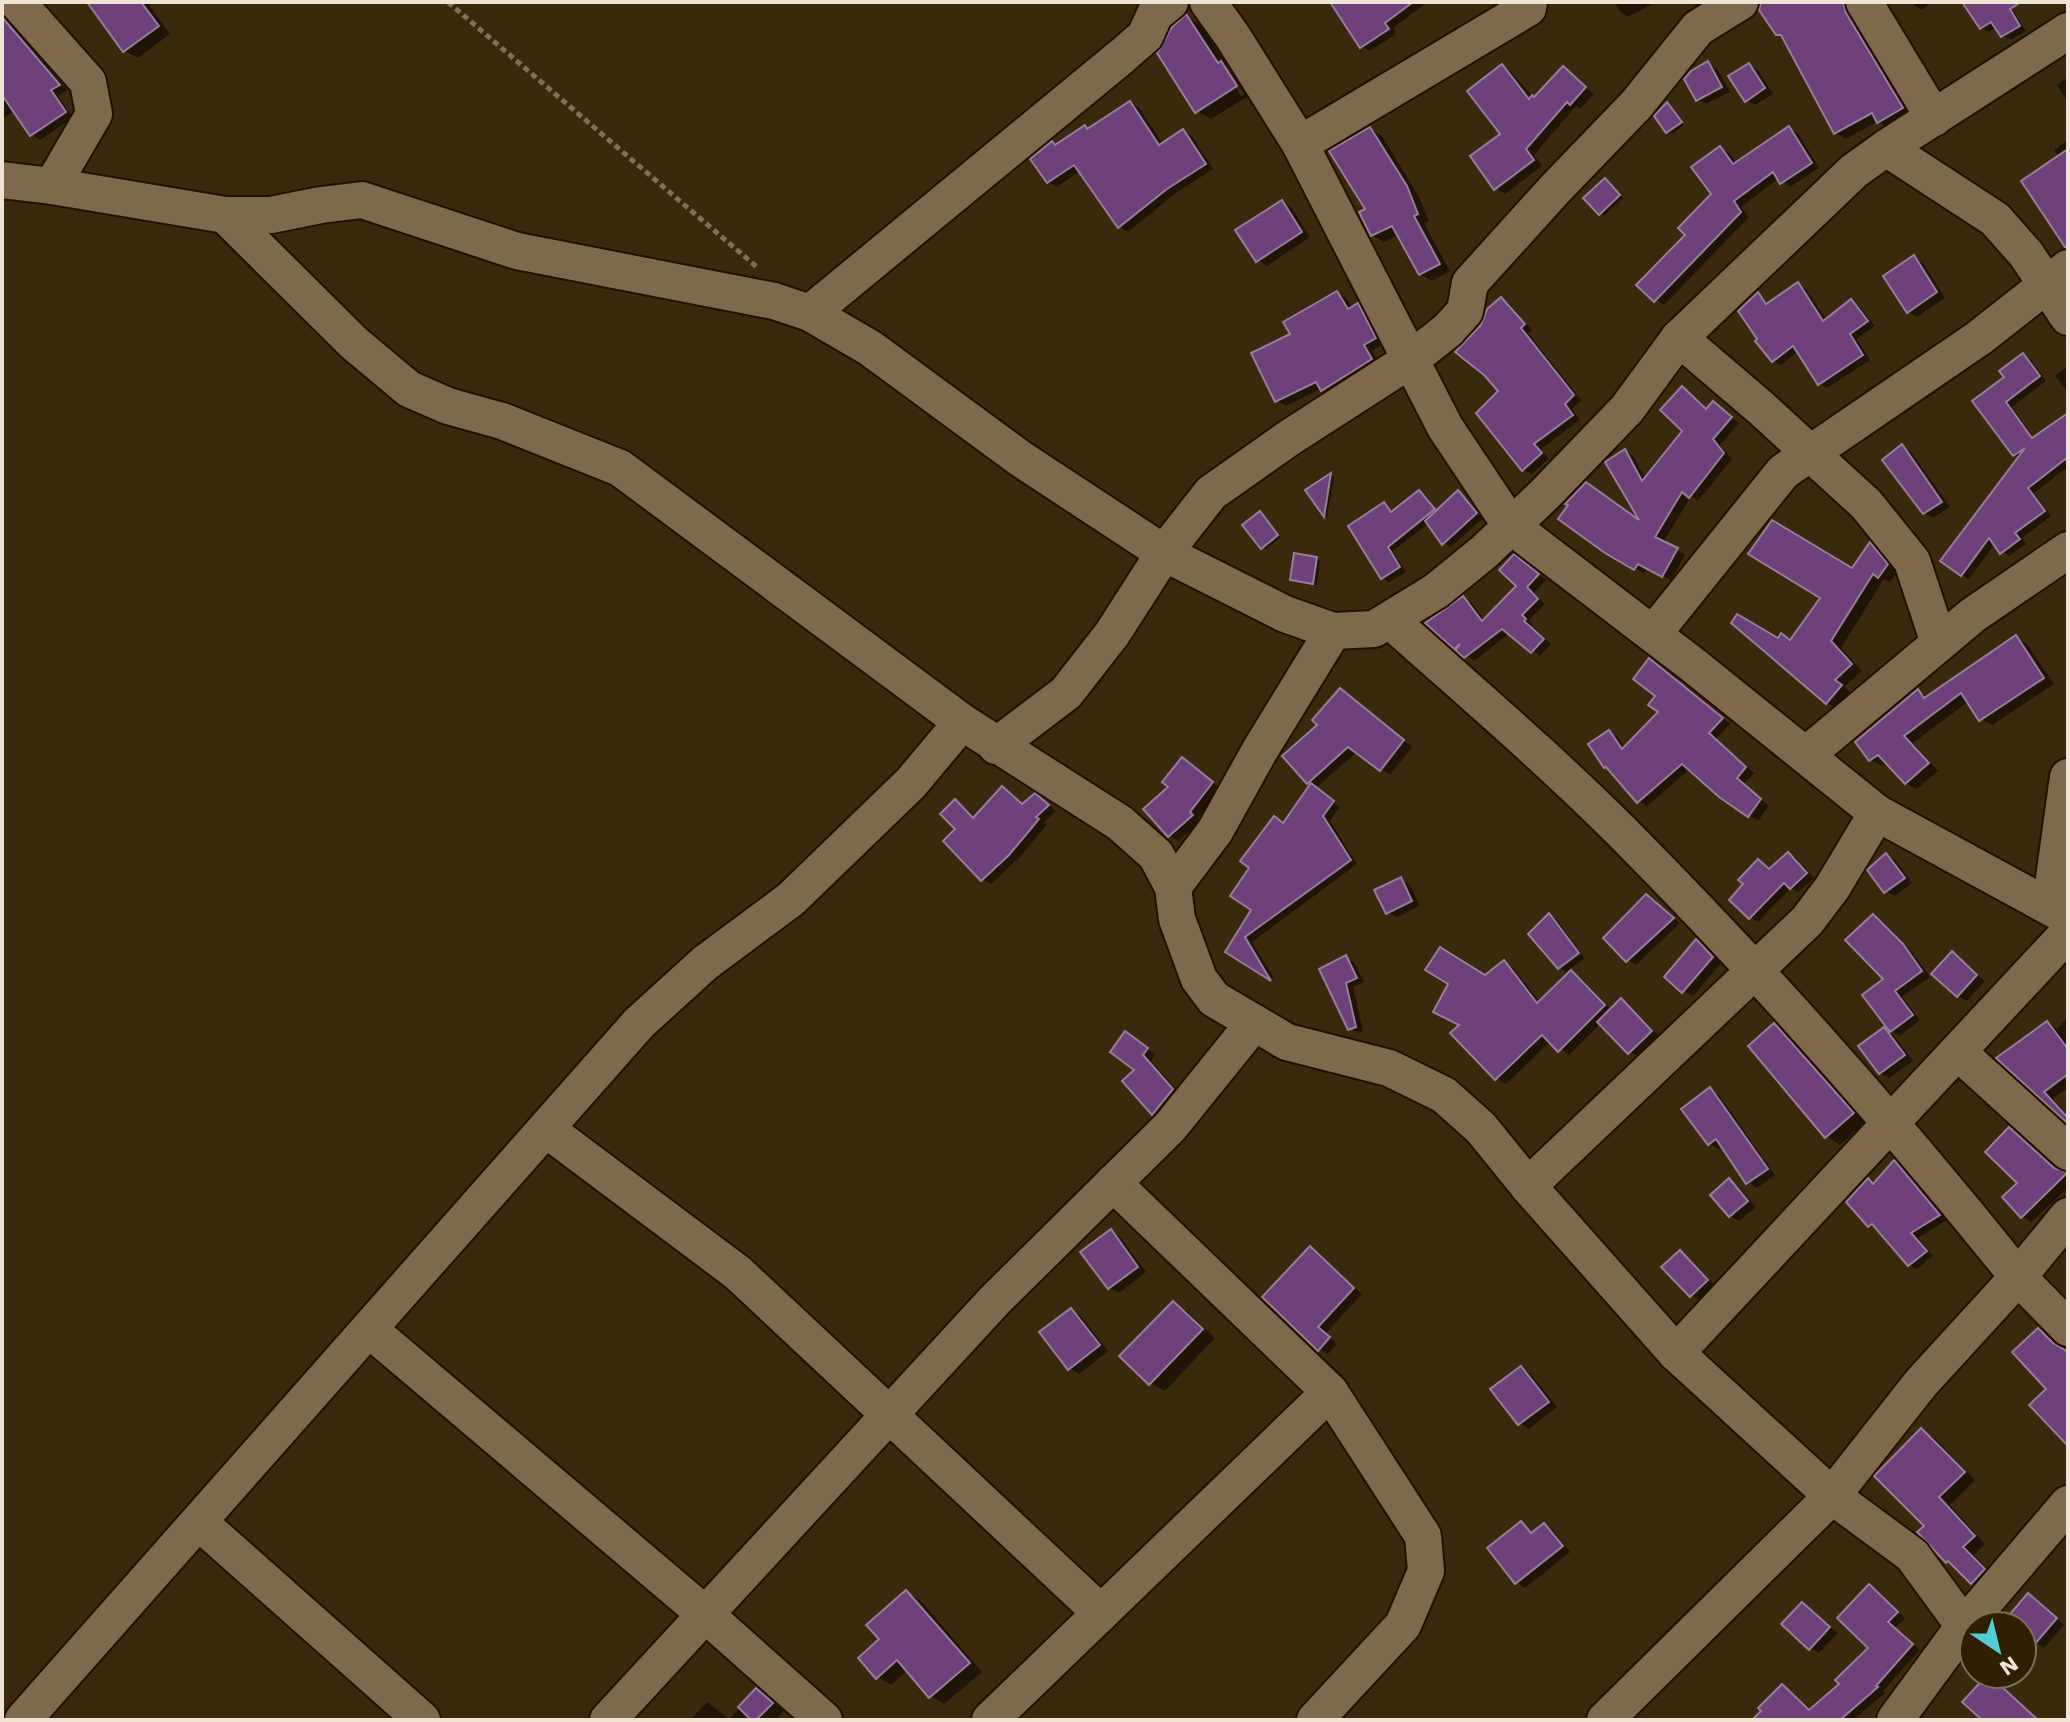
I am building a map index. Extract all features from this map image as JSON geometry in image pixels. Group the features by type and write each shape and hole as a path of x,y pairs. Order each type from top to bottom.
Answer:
{"street":[{"path":"17,2 88,82 92,103 94,114 52,186"},
{"path":"810,313 1122,56 1145,36 1155,14 1170,2"},
{"path":"1208,2 1300,144 1445,427 1511,526 1653,634 1877,813 2062,919"},
{"path":"1300,144 1528,8 1529,2"},
{"path":"996,746 1066,693 1112,634 1164,553 1211,493 1410,360 1448,330 1465,311 1470,283 1636,105 1698,28 1740,2"},
{"path":"1864,2 1934,118"},
{"path":"2,180 225,215 271,215 362,200 517,251 774,301 810,313 870,348 1021,459 1164,553 1285,614 1333,631 1374,629 1436,591 1511,526 1627,409 1679,338 1854,171 2068,31"},
{"path":"1886,148 1995,219 2026,254 2056,276 2068,317"},
{"path":"225,215 354,343 409,389 448,406 502,421 620,468 962,722 1120,823 1156,855 1173,887 1177,919 1199,979 1214,999 1287,1042 1389,1068 1444,1095 1481,1128 1528,1186 1676,1353 1832,1496 1912,1555 1958,1618"},
{"path":"1653,634 1783,472 1979,338 2056,276"},
{"path":"1679,338 1866,504 1912,561 1939,643"},
{"path":"1806,755 1973,615 2068,550"},
{"path":"1390,620 1622,832 1803,1022 1941,1181 2018,1277 2068,1328"},
{"path":"1173,887 1215,831 1260,750 1333,631"},
{"path":"23,1720 639,1023 705,963 791,899 911,783 962,722"},
{"path":"1676,1353 1958,1052 2062,919 2068,777"},
{"path":"1528,1186 1807,921 1832,888 1877,813"},
{"path":"608,1720 995,1300 1170,1127 1254,1023"},
{"path":"1958,1052 2068,1152"},
{"path":"546,1129 738,1273 1101,1613"},
{"path":"1113,1183 1330,1392 1423,1536 1426,1571 1403,1625 1315,1720"},
{"path":"1605,1720 1832,1496 1921,1383 2018,1277 2068,1216"},
{"path":"370,1330 706,1615 824,1720"},
{"path":"990,1720 1330,1392"},
{"path":"1978,1610 2068,1504"},
{"path":"199,1522 422,1720"},
{"path":"1895,1720 1958,1634"}],"path":[{"path":"448,2 763,272"}],"building":[{"path":"87,2 141,2 159,26 123,52"},
{"path":"1330,2 1413,2 1385,23 1389,29 1360,48"},
{"path":"1761,2 1843,2 1846,13 1903,108 1877,123 1872,113 1834,134 1781,35 1776,35 1759,10"},
{"path":"1962,2 2021,2 2010,9 2020,26 2001,37 1991,22 1980,29"},
{"path":"1186,14 1237,86 1195,113 1157,53 1172,27"},
{"path":"2,17 60,85 51,90 66,112 30,136 2,95"},
{"path":"1708,61 1722,87 1696,101 1684,79"},
{"path":"1749,63 1765,88 1745,102 1728,76"},
{"path":"1502,64 1529,99 1563,66 1586,87 1570,105 1567,102 1526,149 1534,160 1494,190 1470,156 1500,134 1467,91"},
{"path":"1130,101 1159,145 1183,129 1206,164 1167,189 1118,228 1074,165 1047,183 1030,159 1052,141 1055,145 1085,125 1087,129"},
{"path":"1667,102 1682,122 1666,133 1654,116"},
{"path":"1789,126 1812,163 1780,184 1773,172 1734,201 1741,212 1654,302 1636,285 1685,235 1678,228 1711,194 1691,167 1720,146 1733,164"},
{"path":"1370,127 1407,186 1418,214 1414,216 1440,264 1419,275 1392,226 1371,236 1359,212 1365,209 1329,151"},
{"path":"2068,149 2068,247 2065,247 2021,181"},
{"path":"1605,178 1620,195 1599,215 1583,198"},
{"path":"1282,200 1302,232 1256,262 1235,230"},
{"path":"1914,255 1937,292 1907,313 1883,276"},
{"path":"1798,282 1823,321 1851,299 1868,321 1850,334 1863,355 1818,385 1793,346 1772,362 1755,341 1757,339 1738,311 1758,292 1766,304"},
{"path":"1337,291 1348,309 1358,303 1376,338 1364,345 1372,359 1321,391 1316,382 1275,402 1251,353 1290,334 1283,322"},
{"path":"1501,297 1525,324 1521,328 1574,395 1565,404 1573,415 1534,444 1542,453 1522,471 1476,413 1498,391 1484,375 1455,352 1481,325 1487,309"},
{"path":"2023,353 2040,376 2006,402 2032,438 2068,413 2068,457 2028,488 2045,511 2015,533 2020,539 2000,554 1989,538 1961,576 1940,561 2025,448 2013,456 1972,401 2004,377 1999,371"},
{"path":"1682,386 1706,409 1713,401 1732,417 1713,439 1724,453 1689,498 1682,492 1655,537 1678,548 1662,577 1638,564 1634,570 1558,519 1568,505 1565,504 1586,482 1639,520 1605,462 1625,449 1642,481 1682,431 1660,410"},
{"path":"1902,444 1942,502 1923,514 1882,460"},
{"path":"1331,473 1324,517 1305,490"},
{"path":"1419,490 1435,509 1388,547 1400,567 1381,579 1348,526 1384,502 1391,512"},
{"path":"1458,490 1477,513 1442,545 1425,521"},
{"path":"1260,511 1278,535 1261,549 1242,525"},
{"path":"1772,520 1852,568 1870,542 1888,564 1878,578 1873,574 1831,641 1852,664 1835,680 1842,685 1826,704 1731,623 1737,614 1778,638 1781,633 1790,640 1820,598 1748,554"},
{"path":"1294,553 1317,557 1313,584 1290,580"},
{"path":"1514,554 1539,574 1527,587 1538,599 1522,615 1526,619 1524,621 1544,639 1531,653 1502,629 1464,658 1455,650 1460,644 1454,649 1425,623 1463,596 1482,621 1516,586 1499,570"},
{"path":"2016,635 2044,678 1979,721 1961,693 1904,736 1929,763 1905,784 1878,755 1869,761 1855,742 1918,689 1924,698"},
{"path":"1649,658 1723,718 1709,733 1746,767 1737,778 1761,799 1748,817 1719,797 1682,764 1637,803 1604,768 1588,744 1609,730 1622,749 1658,712 1648,705 1655,696 1633,679"},
{"path":"1340,688 1404,740 1380,771 1348,747 1307,784 1282,756 1317,725 1312,720"},
{"path":"1182,757 1213,782 1190,812 1193,815 1168,837 1143,809 1168,787 1162,782"},
{"path":"1311,783 1334,801 1323,816 1351,860 1245,937 1271,981 1225,952 1251,910 1230,896 1249,868 1240,861 1274,816 1283,823"},
{"path":"1002,786 1022,804 1035,793 1049,805 1036,817 1039,819 1009,855 981,881 943,841 955,829 940,814 955,799 973,818"},
{"path":"1788,852 1807,873 1790,889 1784,883 1749,919 1729,900 1743,884 1738,880 1758,859 1769,869"},
{"path":"1886,853 1905,878 1884,893 1867,870"},
{"path":"1401,877 1412,901 1386,914 1374,890"},
{"path":"1646,894 1674,918 1626,962 1603,938"},
{"path":"1549,913 1579,953 1558,969 1528,934"},
{"path":"1873,914 1903,944 1922,971 1895,991 1913,1015 1890,1032 1862,995 1883,979 1845,940"},
{"path":"1696,939 1713,957 1682,993 1664,977"},
{"path":"1440,947 1485,975 1504,960 1537,1003 1571,970 1605,1005 1558,1052 1542,1035 1495,1080 1450,1033 1459,1025 1433,1012 1448,984 1425,970"},
{"path":"1952,951 1977,975 1957,997 1931,974"},
{"path":"1346,955 1357,978 1346,983 1356,1027 1348,1030 1319,969"},
{"path":"1621,998 1652,1031 1628,1054 1597,1022"},
{"path":"2047,1021 2068,1049 2068,1074 2044,1092 2068,1118 2068,1124 1996,1058"},
{"path":"1774,1023 1854,1113 1825,1138 1748,1046"},
{"path":"1884,1027 1905,1055 1879,1074 1858,1046"},
{"path":"1125,1031 1148,1048 1143,1055 1173,1089 1152,1115 1122,1081 1134,1070 1110,1052"},
{"path":"1710,1087 1768,1169 1746,1184 1716,1139 1708,1145 1681,1109"},
{"path":"2009,1127 2054,1168 2068,1172 2021,1218 2002,1197 2017,1183 1985,1152"},
{"path":"1894,1160 1940,1215 1911,1233 1927,1251 1908,1266 1872,1224 1868,1227 1846,1202 1868,1178 1873,1184"},
{"path":"1729,1178 1748,1201 1729,1217 1710,1195"},
{"path":"1111,1229 1138,1267 1108,1289 1080,1252"},
{"path":"1310,1246 1354,1288 1318,1327 1330,1337 1318,1351 1262,1297"},
{"path":"1680,1250 1708,1280 1690,1297 1661,1267"},
{"path":"1173,1301 1203,1329 1149,1385 1119,1356"},
{"path":"1071,1308 1100,1345 1068,1370 1039,1332"},
{"path":"2038,1328 2068,1352 2068,1446 2029,1405 2046,1389 2012,1352"},
{"path":"1521,1366 1549,1402 1518,1425 1490,1389"},
{"path":"1921,1428 1965,1472 1939,1497 1975,1536 1963,1547 1985,1569 1971,1584 1917,1532 1924,1526 1874,1476"},
{"path":"1521,1521 1531,1533 1544,1523 1563,1546 1515,1584 1487,1548"},
{"path":"1869,1584 1898,1612 1888,1622 1913,1644 1878,1687 1840,1720 1752,1720 1761,1711 1758,1708 1782,1684 1809,1710 1839,1684 1835,1680 1868,1648 1837,1618"},
{"path":"906,1590 970,1663 929,1698 897,1660 876,1679 858,1658 879,1639 866,1625"},
{"path":"2028,1593 2057,1618 2038,1640 2038,1610 2014,1610"},
{"path":"1802,1602 1830,1627 1809,1650 1781,1624"},
{"path":"756,1688 773,1703 756,1720 751,1720 738,1707"},
{"path":"1973,1690 2005,1690 2038,1720 1982,1720 1962,1702"}]}
